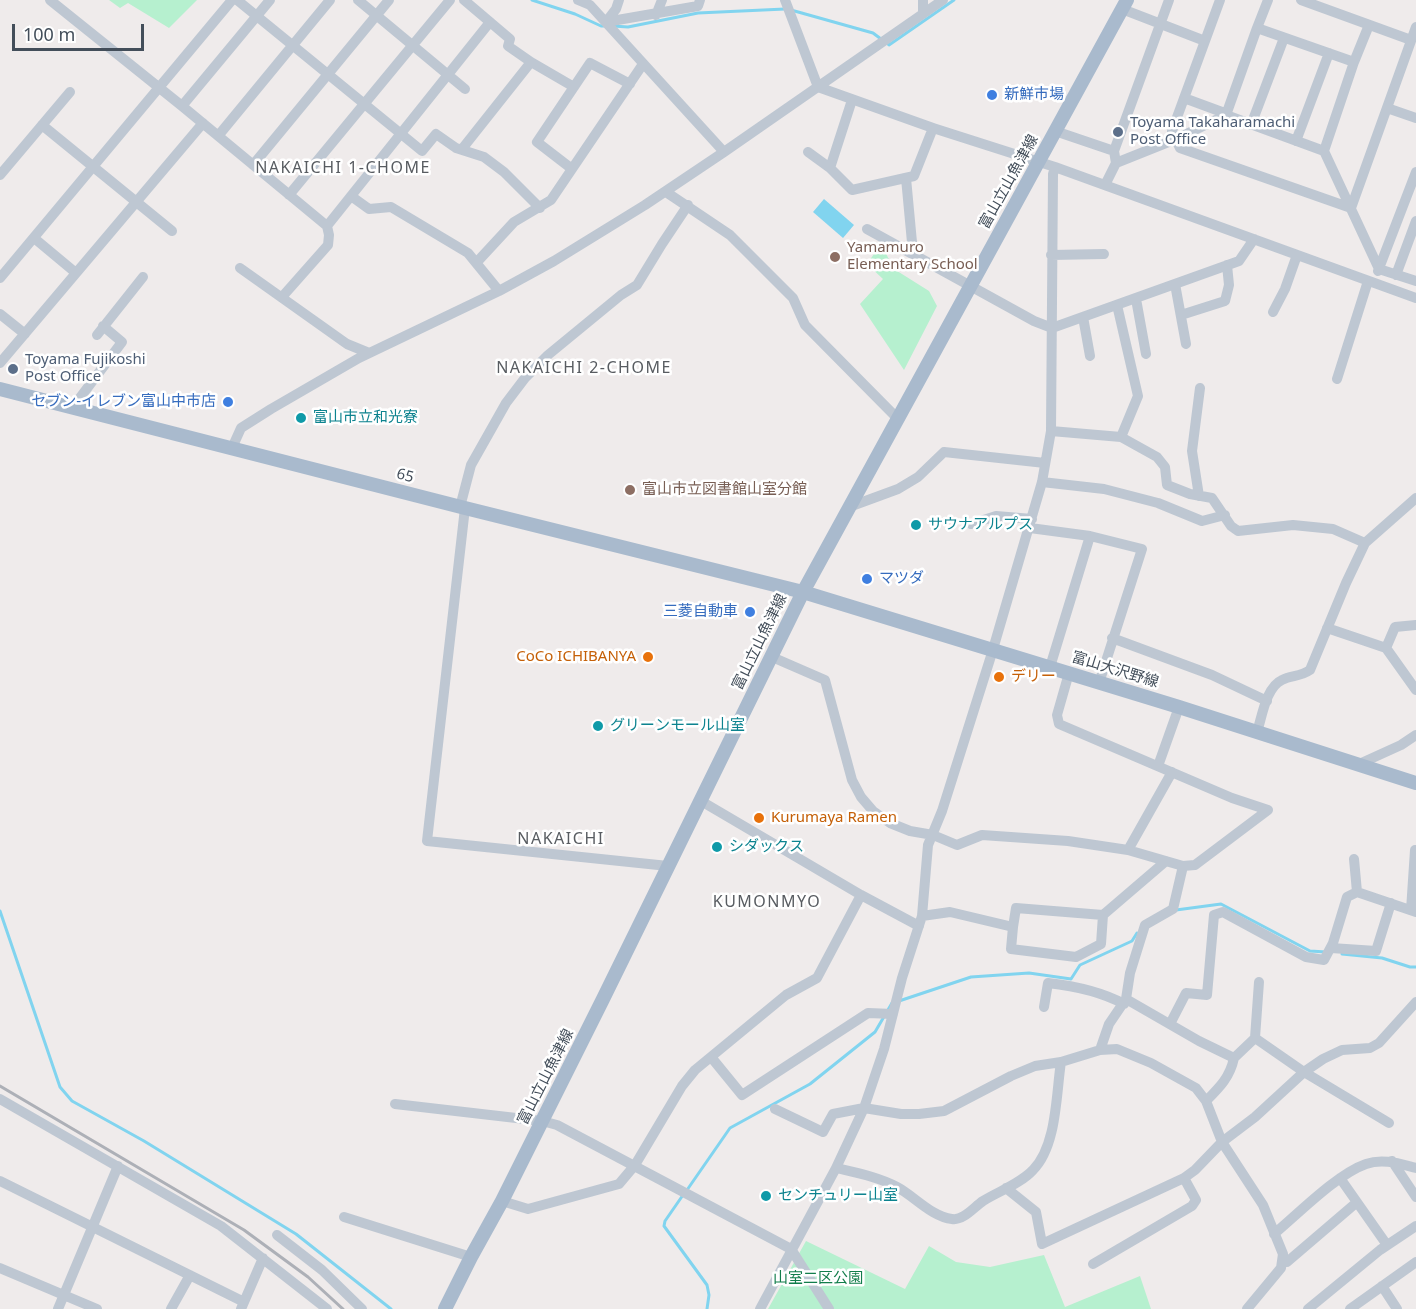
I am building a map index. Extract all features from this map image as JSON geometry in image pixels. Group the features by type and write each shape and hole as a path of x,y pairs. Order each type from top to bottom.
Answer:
{"main road":[{"name":"富山立山魚津線","path":"445,1309 542,1121 803,592 1125,5"},
{"name":"65","path":"0,389 462,508 803,592"},
{"name":"富山大沢野線","path":"803,592 1179,707 1416,783"}],"street":[{"path":"50,0 327,226 328,244 282,297"},
{"path":"0,278 232,0"},
{"path":"237,0 422,151 435,134 456,148 462,148 484,157 504,171 540,208"},
{"path":"182,106 270,0"},
{"path":"218,136 330,0"},
{"path":"358,0 465,89"},
{"path":"253,165 389,0"},
{"path":"289,195 450,0"},
{"path":"465,0 510,39 508,46 574,87"},
{"path":"578,0 591,2 606,22 724,152"},
{"path":"606,22 616,9 619,0"},
{"path":"656,15 662,0"},
{"path":"606,22 698,6 700,0"},
{"path":"785,0 818,87 933,128 1055,166 1416,298"},
{"path":"922,0 923,14"},
{"path":"232,448 241,428 369,353 499,291 554,261 666,192 943,0"},
{"path":"1105,185 1169,0"},
{"path":"1220,0 1172,130 1179,148 1351,208"},
{"path":"1055,131 1115,157 1176,139 1226,115 1268,0"},
{"path":"1301,0 1411,40"},
{"path":"1125,5 1160,25 1205,41"},
{"path":"327,226 490,22"},
{"path":"1369,25 1324,151 1379,269 1416,281"},
{"path":"1351,208 1416,27"},
{"path":"1257,28 1354,62"},
{"path":"1251,125 1284,38"},
{"path":"1296,141 1329,53"},
{"path":"462,148 531,62"},
{"path":"572,169 537,142 590,63 630,84"},
{"path":"477,262 514,222 551,200 644,64"},
{"path":"0,175 70,92"},
{"path":"1184,98 1324,151"},
{"path":"831,168 852,100"},
{"path":"1387,108 1416,118"},
{"path":"0,363 203,123"},
{"path":"42,125 172,231"},
{"path":"808,152 831,168 852,190 914,176 933,128"},
{"path":"760,1309 836,1168 864,1108 884,1049 902,978 921,921 928,845 993,650 1042,482 1051,431 1049,395 1052,328 1051,255 1055,166"},
{"path":"1337,379 1371,282 1379,269 1416,172"},
{"path":"906,178 913,253"},
{"path":"666,192 730,235 793,298 806,325 898,419"},
{"path":"351,196 369,209 391,207 468,253 499,291"},
{"path":"668,866 427,841 462,508 471,465 506,403 525,378 548,355 621,295 637,285 688,205"},
{"path":"1396,275 1416,220"},
{"path":"867,229 1035,321 1052,328 1239,261 1254,239"},
{"path":"34,238 76,273"},
{"path":"1051,255 1104,254"},
{"path":"1273,312 1285,289 1297,255"},
{"path":"1181,315 1224,301 1229,285 1227,265"},
{"path":"240,268 347,344 369,353"},
{"path":"73,407 122,342 100,330 143,277"},
{"path":"1175,284 1186,344"},
{"path":"1136,299 1146,354"},
{"path":"1117,305 1138,396 1121,437"},
{"path":"0,314 25,334"},
{"path":"1083,317 1090,356"},
{"path":"1199,496 1192,451 1200,388"},
{"path":"1051,431 1121,437 1157,457 1165,467 1167,484 1199,496 1212,498 1231,526 1238,531 1293,525 1334,529 1365,543"},
{"path":"849,507 898,489 918,477 944,452 1045,463"},
{"path":"1042,482 1104,489 1158,503 1202,521 1225,515"},
{"path":"1257,732 1273,685 1283,679 1301,676 1310,670 1365,543 1416,498"},
{"path":"971,524 996,516 1142,549 1099,683"},
{"path":"1050,667 1090,536"},
{"path":"1386,648 1395,627 1416,625"},
{"path":"1328,628 1386,648 1416,690"},
{"path":"1112,638 1203,671 1267,701"},
{"path":"772,657 825,680 852,780 861,797 873,810 890,822 910,831 933,835 957,845 982,835 1068,840 1128,850 1183,866 1195,865 1268,810 1233,798 1059,724 1057,716 1069,673"},
{"path":"1158,766 1179,707"},
{"path":"1357,765 1401,745 1416,735"},
{"path":"1128,850 1172,772"},
{"path":"701,801 861,895 921,921 950,912 1013,927"},
{"path":"1170,1024 1186,993 1207,995 1214,915 1223,912 1306,957 1324,960 1331,948 1347,897 1357,892 1413,911 1415,850"},
{"path":"1354,859 1357,892"},
{"path":"1103,915 1101,944 1076,957 1011,949 1016,908 1103,915 1166,861"},
{"path":"1100,1050 1109,1024 1125,1001 1130,973 1145,924 1173,909 1183,866"},
{"path":"502,1201 528,1209 619,1184 635,1165 682,1086 695,1070 786,995 817,978 861,895"},
{"path":"1331,948 1376,951 1391,903"},
{"path":"1206,1101 1226,1082 1234,1058 1255,1038 1259,982"},
{"path":"1044,1007 1048,983 1072,985 1125,1001 1234,1058"},
{"path":"1006,1188 1036,1212 1042,1244 1184,1178 1222,1142 1255,1118 1304,1072 1342,1050 1370,1048 1379,1043 1416,1002"},
{"path":"711,1057 742,1095 868,1013 893,1014"},
{"path":"1255,1038 1304,1072 1389,1123"},
{"path":"775,1109 823,1132 833,1114 864,1108 901,1114 944,1111 1035,1066 1061,1062 1100,1050 1117,1049 1150,1063 1196,1088 1206,1101 1222,1142 1263,1205 1283,1254 1281,1268 1252,1307"},
{"path":"836,1168 883,1180 936,1213 952,1220 961,1217 1034,1170 1051,1136 1061,1062"},
{"path":"0,1099 221,1226 327,1309"},
{"path":"395,1104 542,1121 557,1125 791,1249 829,1309"},
{"path":"1274,1234 1340,1178 1366,1164 1392,1161 1416,1168"},
{"path":"1392,1161 1416,1197"},
{"path":"58,1309 118,1166"},
{"path":"1093,1264 1192,1206 1196,1200 1184,1178"},
{"path":"1340,1178 1387,1245"},
{"path":"0,1181 190,1275 242,1305 262,1258"},
{"path":"1282,1262 1287,1262 1356,1203"},
{"path":"344,1217 471,1257"},
{"path":"1308,1309 1387,1245 1416,1226"},
{"path":"277,1235 322,1270 362,1309"},
{"path":"1350,1309 1416,1262"},
{"path":"0,1269 97,1309"},
{"path":"171,1309 190,1275"},
{"path":"1382,1286 1397,1309"}],"green space":[{"path":"109,0 197,0 169,28 128,3 120,8"},
{"path":"881,244 894,269 929,291 937,306 904,370 860,304 883,279 867,264"},
{"name":"山室二区公園","path":"806,1241 905,1289 929,1246 956,1262 990,1267 1044,1255 1065,1307 1140,1276 1151,1309 768,1309"}],"water":[{"path":"824,199 854,225 843,238 813,212"}],"waterway":[{"path":"532,0 606,26"},
{"path":"887,43 889,45 954,0"},
{"path":"613,26 628,27 698,13 785,9"},
{"path":"791,10 873,33 881,39"},
{"path":"1176,910 1221,904 1310,951 1326,952"},
{"path":"0,911 60,1087 72,1101 144,1141 296,1234 391,1309"},
{"path":"899,1001 971,977 1029,973 1071,979 1080,965 1132,941 1137,933"},
{"path":"1342,954 1382,958 1416,967"},
{"path":"687,1190 730,1128 810,1084 875,1032 892,1003"},
{"path":"683,1195 664,1226 707,1285 709,1295 707,1309"}],"railway":[{"path":"0,1086 244,1230 308,1277 343,1309"}],"place":[{"name":"新鮮市場","path":"992,95"},
{"name":"Toyama Takaharamachi Post Office","path":"1118,132"},
{"name":"Yamamuro Elementary School","path":"835,257"},
{"name":"Toyama Fujikoshi Post Office","path":"13,369"},
{"name":"セブン-イレブン富山中市店","path":"228,402"},
{"name":"富山市立和光寮","path":"301,418"},
{"name":"富山市立図書館山室分館","path":"630,490"},
{"name":"サウナアルプス","path":"916,525"},
{"name":"マツダ","path":"867,579"},
{"name":"三菱自動車","path":"750,612"},
{"name":"CoCo ICHIBANYA","path":"648,657"},
{"name":"デリー","path":"999,677"},
{"name":"グリーンモール山室","path":"598,726"},
{"name":"Kurumaya Ramen","path":"759,818"},
{"name":"シダックス","path":"717,847"},
{"name":"センチュリー山室","path":"766,1196"}],"district":[{"name":"NAKAICHI 1-CHOME","path":"343,168"},
{"name":"NAKAICHI 2-CHOME","path":"584,368"},
{"name":"NAKAICHI","path":"561,839"},
{"name":"KUMONMYO","path":"767,902"}]}
